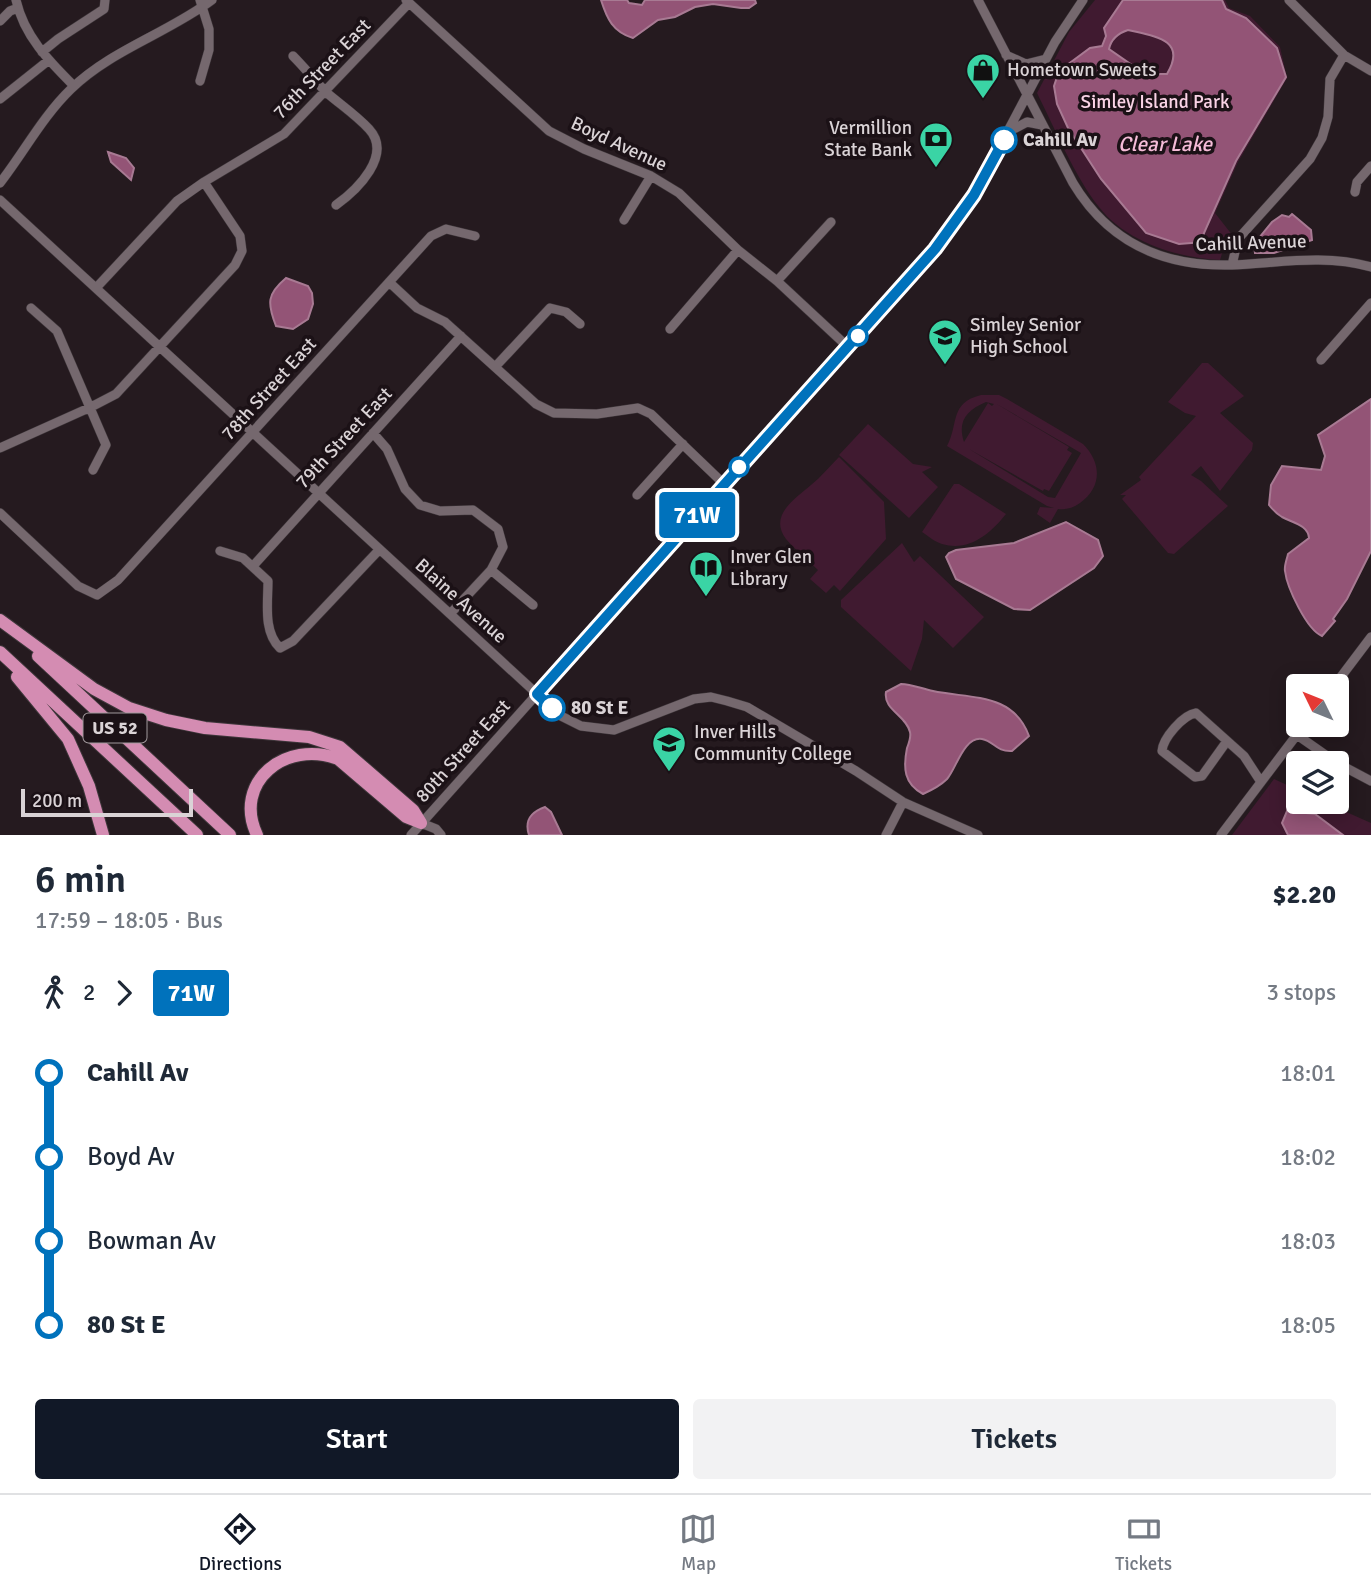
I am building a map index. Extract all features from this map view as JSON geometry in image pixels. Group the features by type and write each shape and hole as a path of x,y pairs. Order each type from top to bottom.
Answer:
{"highway":[{"path":"0,620 94,689 129,708 166,720 205,727 309,737 340,747 413,810 423,829"},
{"name":"US 52","path":"0,620 230,835"},
{"name":"US 52","path":"0,652 197,835"},
{"path":"0,659 68,739 89,786 103,835"},
{"path":"257,835 252,824 252,802 259,781 272,766 290,755 308,753 327,754 338,759 423,829"}],"street":[{"path":"0,99 46,56 58,39 104,9 105,0"},
{"path":"0,183 51,111 74,86 97,68 201,4 212,0"},
{"name":"Cahill Avenue","path":"978,0 1027,98 1089,208 1120,236 1150,253 1193,264 1232,265 1308,259 1350,261 1371,267"},
{"name":"80th Street East","path":"411,835 423,829 537,694 935,249 960,217 1046,59 1083,0"},
{"path":"1289,0 1345,55 1371,71"},
{"name":"76th Street East","path":"96,288 177,201 284,134 408,2"},
{"name":"Boyd Avenue","path":"408,2 549,131 584,149 651,176 679,193 738,250 777,281 848,347"},
{"path":"0,21 17,4 25,27 46,56 74,86"},
{"path":"200,81 209,50 209,29 201,4"},
{"path":"1006,55 1026,64 1046,59"},
{"path":"1232,265 1238,239 1310,159 1322,138 1328,117 1330,79 1345,55"},
{"path":"293,56 326,91 371,131 376,144 376,158 368,173 348,196 336,205"},
{"path":"1008,132 1027,122 1042,125"},
{"path":"1355,192 1356,182 1371,166"},
{"path":"624,220 651,176"},
{"path":"0,448 91,408 116,394 235,265 242,251 240,236 204,182"},
{"name":"Blaine Avenue","path":"0,200 561,716 581,726 614,730 694,699 711,697 727,701 747,707 903,802 978,835"},
{"path":"777,281 831,222"},
{"name":"78th Street East","path":"0,513 78,586 97,595 118,580 431,236 446,229 475,236"},
{"path":"670,329 738,250"},
{"path":"389,282 417,308 445,322 461,335 536,404 554,413 597,414 638,408 651,414 724,484"},
{"path":"1321,360 1371,303"},
{"path":"31,308 57,331 106,445 93,470"},
{"path":"495,367 550,308 566,312 580,324"},
{"name":"79th Street East","path":"253,566 461,335"},
{"path":"373,433 387,449 405,489 420,505 440,511 473,510 498,529 503,547 491,570 450,614"},
{"path":"637,495 683,444"},
{"path":"220,551 238,555 268,581 267,620 272,641 280,648 293,641 379,550"},
{"path":"491,570 533,605"},
{"path":"1343,674 1371,637"},
{"path":"1227,741 1202,776 1195,777 1162,751 1163,742 1189,714 1196,713 1244,755 1262,782"},
{"path":"1221,835 1296,737"},
{"path":"1300,737 1320,751"},
{"path":"1349,769 1371,781"},
{"path":"886,835 903,802"},
{"path":"423,829 436,829 442,835"}],"green space":[{"name":"Clear Lake","path":"1095,0 1225,0 1229,8 1250,16 1280,47 1287,78 1238,162 1215,213 1233,236 1224,247 1220,260 1170,252 1138,239 1110,219 1082,182 1037,93 1069,32"},
{"path":"1202,363 1208,363 1244,396 1220,413 1253,443 1252,450 1220,491 1201,466 1191,475 1228,506 1174,554 1168,553 1122,499 1126,495 1120,495 1141,480 1139,477 1196,416 1185,413 1168,402"},
{"path":"981,395 999,395 1083,444 1094,459 1097,475 1087,497 1072,507 1058,509 1050,523 1037,514 1040,507 1054,508 947,446 959,409","holes":["986,402 994,404 992,406 988,403 964,442 962,428 965,417","995,403 1081,453 1055,498 1048,497 969,449 1043,491 1049,491 1072,453 1067,450 1069,447"]},
{"path":"868,424 913,464 932,467 922,472 938,487 909,518 839,455"},
{"path":"839,457 884,502 886,539 840,591 834,585 826,593 810,579 818,570 786,539 780,522 792,501"},
{"path":"954,484 959,484 1006,514 978,540 961,546 942,544 922,532"},
{"path":"902,543 914,562 920,556 984,617 953,648 924,620 922,639 911,671 841,607 841,600"},
{"path":"1274,779 1286,784 1286,814 1349,813 1371,823 1371,835 1232,835"}],"water":[{"path":"601,0 627,0 629,3 642,5 645,0 755,0 756,3 749,8 713,4 695,7 675,17 658,20 633,38 620,32 612,24"},
{"name":"Clear Lake","path":"1123,0 1222,0 1226,9 1246,18 1277,48 1286,77 1236,161 1204,233 1203,242 1179,244 1146,233 1101,179 1068,128 1057,104 1054,86 1058,74 1090,48 1102,46 1106,36 1104,28","holes":["1128,30 1157,37 1170,46 1173,53 1167,74 1145,74 1109,49 1114,39"]},
{"path":"108,152 126,158 134,168 131,180 111,162"},
{"path":"1292,214 1311,230 1312,240 1274,253 1255,253 1254,244 1272,222 1282,215 1289,217"},
{"path":"286,278 308,286 312,293 313,304 308,319 293,329 276,326 270,305 272,294"},
{"path":"1371,399 1371,551 1347,599 1333,619 1335,621 1322,636 1310,626 1299,608 1285,571 1288,554 1309,538 1308,534 1303,527 1280,516 1269,505 1271,485 1282,466 1321,470 1325,456 1318,435"},
{"path":"1066,522 1098,540 1103,556 1094,568 1030,610 1014,609 956,579 946,557 956,550 1014,543"},
{"path":"901,684 989,700 1012,712 1022,722 1029,736 1012,751 1002,750 986,740 976,739 965,748 947,779 923,794 912,785 906,775 905,762 910,738 908,726 891,708 886,698 886,692"},
{"path":"545,807 551,812 562,835 529,835 527,825 530,817"},
{"path":"1286,813 1315,814 1343,835 1288,835 1282,823"}],"bus line":[{"name":"71W","path":"552,708 537,694 935,249 974,195 1004,140"}],"place":[{"name":"Hometown Sweets","path":"983,100"},
{"name":"Cahill Av","path":"1004,140"},
{"name":"Vermillion State Bank","path":"936,169"},
{"name":"Simley Senior High School","path":"945,366"},
{"name":"Inver Glen Library","path":"706,598"},
{"name":"80 St E","path":"552,708"},
{"name":"Inver Hills Community College","path":"669,773"}],"park label":[{"name":"Simley Island Park","path":"1155,102"}]}
